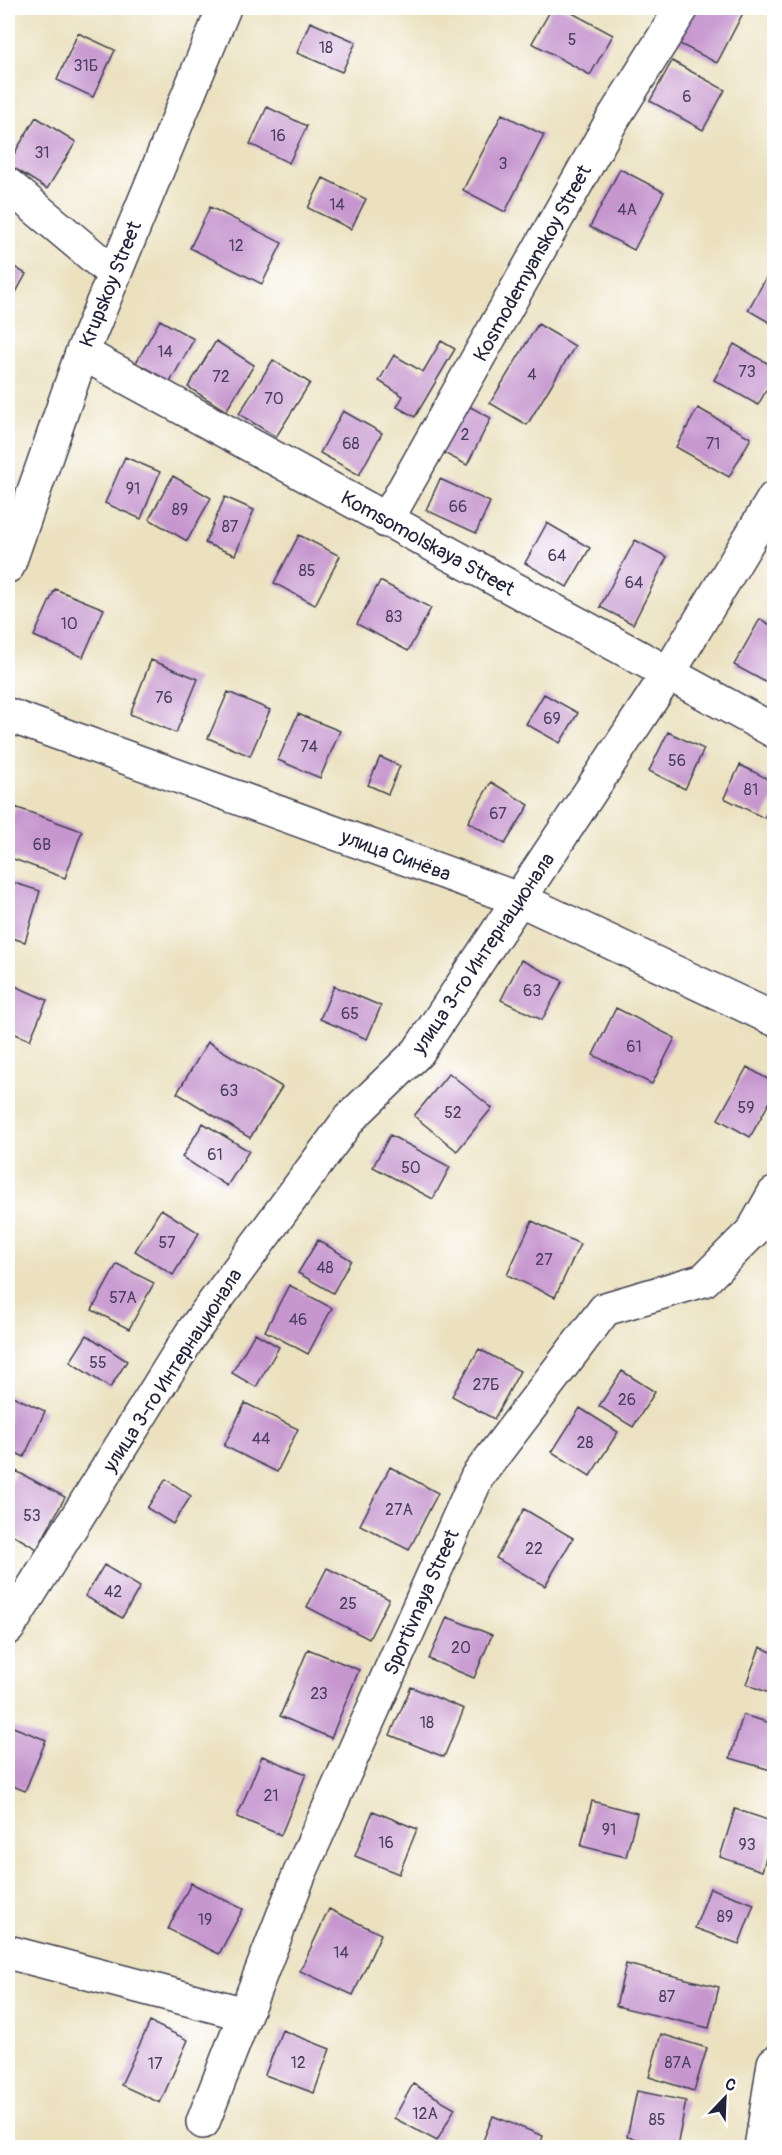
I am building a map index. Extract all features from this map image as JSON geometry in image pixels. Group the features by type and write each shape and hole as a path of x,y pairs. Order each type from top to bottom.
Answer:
{"street":[{"name":"Krupskoy Street","path":"8,566 82,352 224,8"},
{"name":"Kosmodemyanskoy Street","path":"386,521 611,122 682,8"},
{"path":"8,185 113,273"},
{"name":"Komsomolskaya Street","path":"82,352 386,521 774,731"},
{"name":"улица 3-го Интернационала","path":"8,1628 191,1334 350,1118 418,1052 521,900 668,674 774,498"},
{"name":"улица Синёва","path":"8,715 521,900 774,1019"},
{"name":"Sportivnaya Street","path":"203,2122 299,1875 477,1477 605,1309 704,1280 753,1231 774,1194"},
{"path":"8,1952 245,2014"},
{"path":"761,2148 774,2064"}],"building":[{"path":"552,8 563,8 613,35 590,75 532,43"},
{"path":"692,8 737,8 744,11 717,63 674,41"},
{"path":"310,22 356,42 342,72 297,53"},
{"path":"78,33 115,50 93,97 57,80"},
{"path":"672,61 725,90 703,130 650,101"},
{"path":"267,107 307,126 289,163 250,144"},
{"path":"502,114 544,135 505,212 463,190"},
{"path":"36,117 76,142 47,189 8,164"},
{"path":"620,169 664,192 634,250 590,227"},
{"path":"323,178 366,199 351,229 308,208"},
{"path":"210,207 282,243 262,284 190,248"},
{"path":"8,263 26,274 8,307"},
{"path":"774,264 774,325 748,310"},
{"path":"160,320 194,339 170,382 136,363"},
{"path":"538,324 575,346 527,425 490,403"},
{"path":"216,341 254,365 226,411 188,387"},
{"path":"441,341 455,349 415,417 397,407 403,396 379,381 394,355 423,372"},
{"path":"734,344 774,367 774,376 758,405 714,380"},
{"path":"273,360 310,383 276,437 239,414"},
{"path":"463,403 491,418 467,465 438,450"},
{"path":"698,408 751,438 729,477 676,447"},
{"path":"343,411 382,433 359,475 320,453"},
{"path":"125,457 160,472 141,519 105,503"},
{"path":"173,476 211,498 187,541 149,519"},
{"path":"440,479 490,502 476,533 426,510"},
{"path":"225,497 254,510 235,555 205,543"},
{"path":"547,523 590,548 567,587 525,563"},
{"path":"299,535 340,556 315,605 274,583"},
{"path":"635,540 667,557 633,624 600,607"},
{"path":"380,581 431,608 408,651 357,624"},
{"path":"55,589 104,609 83,657 34,636"},
{"path":"760,619 774,627 774,674 769,684 734,665"},
{"path":"151,660 198,679 176,733 130,714"},
{"path":"228,692 270,710 250,756 208,738"},
{"path":"544,694 578,713 560,743 526,724"},
{"path":"298,714 340,731 320,778 278,760"},
{"path":"668,732 704,749 685,789 649,771"},
{"path":"380,757 400,766 388,794 368,785"},
{"path":"740,765 774,782 774,797 764,818 724,798"},
{"path":"491,782 529,805 505,844 468,822"},
{"path":"15,807 82,831 65,878 8,857 8,827"},
{"path":"8,881 40,891 25,942 8,937"},
{"path":"521,960 563,981 542,1020 501,1000"},
{"path":"8,983 47,1000 30,1040 8,1031"},
{"path":"334,986 381,1006 367,1039 320,1019"},
{"path":"616,1008 675,1038 652,1084 593,1055"},
{"path":"208,1042 282,1087 250,1138 177,1093"},
{"path":"747,1067 774,1083 774,1094 750,1137 718,1119"},
{"path":"449,1073 492,1108 457,1151 414,1116"},
{"path":"203,1123 249,1151 227,1186 182,1157"},
{"path":"390,1135 450,1167 433,1199 373,1167"},
{"path":"161,1209 199,1233 173,1275 135,1251"},
{"path":"532,1221 580,1244 555,1297 507,1275"},
{"path":"318,1240 351,1260 333,1293 298,1273"},
{"path":"117,1264 154,1283 129,1329 92,1310"},
{"path":"289,1285 332,1308 308,1354 265,1331"},
{"path":"255,1333 279,1347 256,1387 232,1373"},
{"path":"87,1335 127,1361 110,1388 70,1362"},
{"path":"479,1349 520,1371 494,1419 452,1396"},
{"path":"622,1371 655,1392 633,1427 599,1406"},
{"path":"8,1394 45,1411 24,1457 8,1449"},
{"path":"245,1403 298,1429 277,1472 224,1446"},
{"path":"580,1408 618,1432 590,1476 552,1452"},
{"path":"390,1467 438,1493 409,1550 360,1525"},
{"path":"16,1471 65,1497 37,1549 8,1532 8,1486"},
{"path":"166,1479 191,1496 173,1524 147,1508"},
{"path":"524,1509 573,1538 545,1586 496,1558"},
{"path":"104,1565 140,1587 122,1618 85,1596"},
{"path":"327,1568 389,1599 369,1639 307,1607"},
{"path":"447,1617 492,1635 474,1678 429,1659"},
{"path":"760,1647 774,1653 774,1695 746,1684"},
{"path":"308,1649 359,1670 331,1738 280,1716"},
{"path":"411,1687 464,1709 444,1757 390,1735"},
{"path":"743,1715 774,1724 774,1771 730,1758"},
{"path":"8,1725 46,1740 25,1791 8,1784"},
{"path":"262,1756 306,1774 281,1835 237,1817"},
{"path":"592,1801 637,1813 626,1857 581,1846"},
{"path":"735,1809 774,1822 774,1832 762,1871 720,1857"},
{"path":"373,1811 417,1829 399,1874 355,1856"},
{"path":"191,1883 243,1909 219,1954 168,1929"},
{"path":"710,1888 754,1904 739,1944 695,1928"},
{"path":"329,1909 381,1934 353,1995 300,1971"},
{"path":"626,1964 719,1987 709,2028 616,2006"},
{"path":"150,2022 188,2040 160,2103 121,2085"},
{"path":"282,2030 330,2049 314,2093 265,2075"},
{"path":"661,2034 707,2048 694,2091 649,2077"},
{"path":"413,2084 455,2108 437,2141 394,2118"},
{"path":"637,2091 686,2101 677,2147 627,2137"},
{"path":"493,2116 543,2136 539,2148 480,2148"}]}
